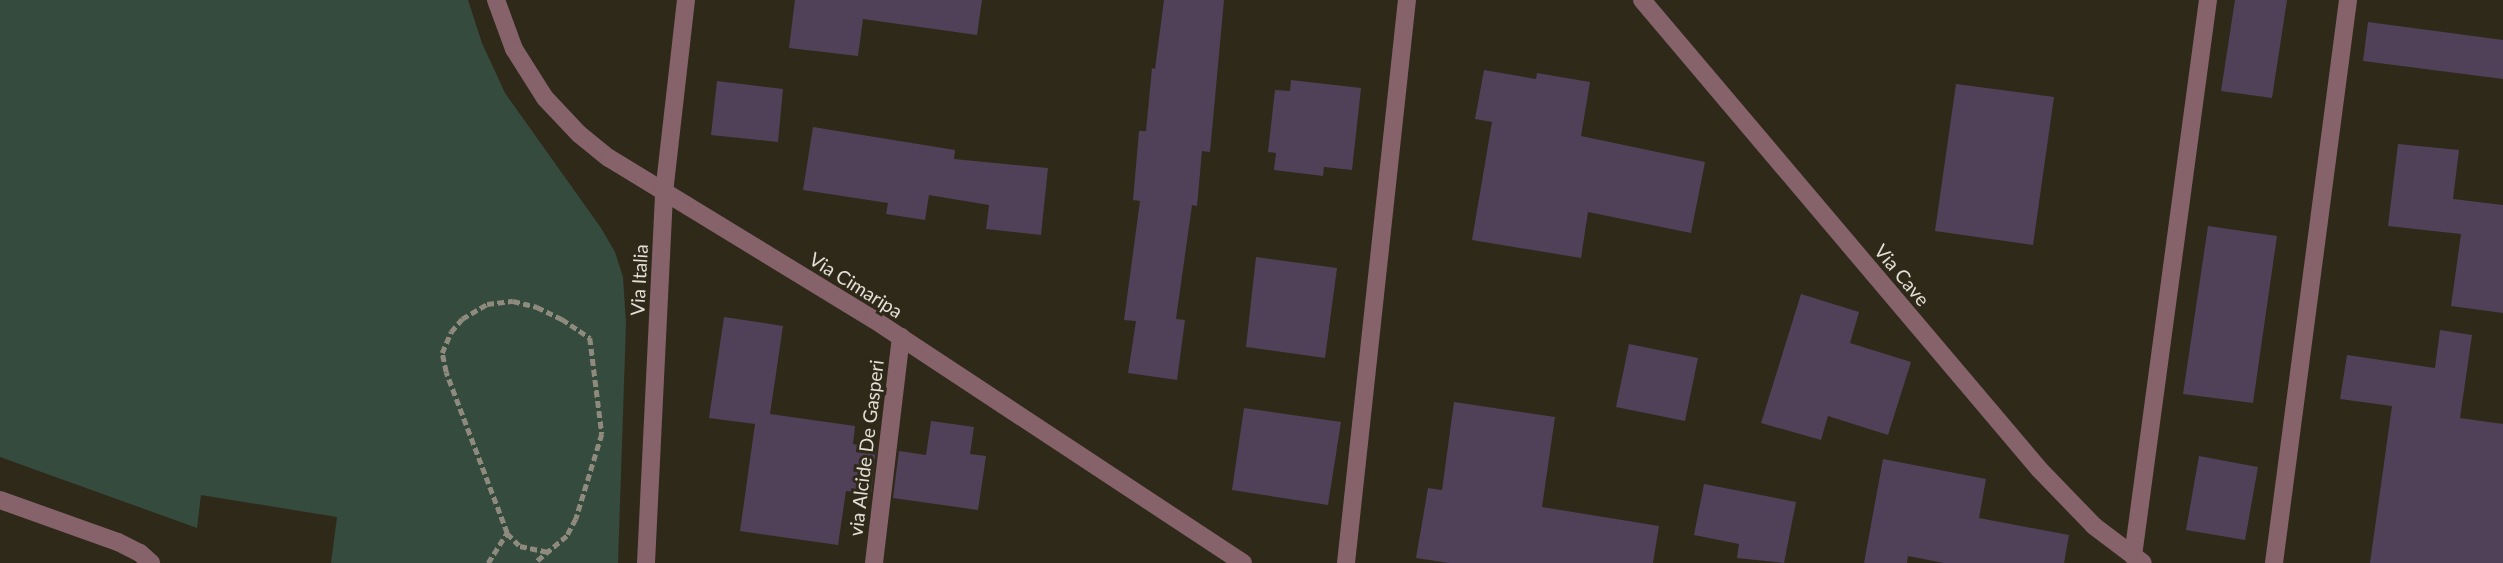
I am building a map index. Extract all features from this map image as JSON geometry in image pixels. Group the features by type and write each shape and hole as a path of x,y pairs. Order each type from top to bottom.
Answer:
{"street":[{"name":"Via Cimaripa","path":"496,0 514,49 554,109 593,147 901,337 1243,563"},
{"name":"Via Italia","path":"646,563 664,193 686,0"},
{"path":"1346,563 1407,0"},
{"name":"Via Cave","path":"1642,0 2030,459 2094,526 2138,560"},
{"path":"2138,560 2208,0"},
{"path":"2274,563 2348,0"},
{"name":"via Alcide De Gasperi","path":"874,563 901,337"},
{"path":"0,500 118,542 140,553 151,563"}],"path":[{"path":"535,563 567,536 576,519 602,434 590,338 562,319 537,307 513,302 487,304 462,319 451,332 442,353 446,372 507,533 520,546 548,552"},
{"path":"488,563 507,533"}],"green space":[{"path":"0,0 468,0 482,43 505,93 601,228 615,252 623,277 626,323 618,563 331,563 337,517 201,495 197,528 0,457"}],"building":[{"path":"795,0 982,0 977,35 863,19 858,56 789,48"},
{"path":"1164,0 1224,0 1210,152 1202,151 1197,206 1192,205 1176,319 1185,320 1177,380 1128,373 1136,321 1124,320 1140,201 1133,200 1139,131 1146,131 1152,68 1155,69"},
{"path":"2235,0 2287,0 2272,98 2221,91"},
{"path":"2368,22 2503,40 2503,79 2363,61"},
{"path":"1484,70 1536,79 1537,73 1590,82 1581,136 1705,162 1691,233 1588,212 1581,258 1472,240 1492,122 1475,119"},
{"path":"1291,80 1361,88 1352,170 1324,167 1323,176 1274,170 1276,153 1268,152 1275,90 1290,91"},
{"path":"717,81 783,89 778,142 711,135"},
{"path":"1956,84 2054,97 2033,245 1935,231"},
{"path":"813,127 955,150 954,159 1048,168 1041,235 986,229 989,205 929,195 925,220 886,214 888,203 803,190"},
{"path":"2398,144 2459,150 2453,199 2503,205 2503,313 2451,306 2461,234 2388,226"},
{"path":"2208,226 2277,236 2253,403 2183,394"},
{"path":"1256,257 1337,268 1325,358 1246,347"},
{"path":"1801,294 1859,312 1850,343 1911,362 1888,435 1828,416 1821,440 1761,423"},
{"path":"724,317 783,326 770,414 855,426 853,444 876,448 871,494 846,491 838,545 740,531 755,424 709,418"},
{"path":"2440,330 2472,335 2460,418 2503,424 2503,563 2370,563 2392,406 2340,399 2347,355 2435,368"},
{"path":"1629,344 1698,358 1685,421 1616,407"},
{"path":"1454,402 1555,417 1542,507 1659,526 1653,563 1449,563 1416,558 1428,488 1442,490"},
{"path":"1244,408 1341,422 1328,505 1232,490"},
{"path":"931,421 974,427 970,454 986,456 978,510 893,498 899,451 926,455"},
{"path":"2199,456 2258,467 2245,540 2186,530"},
{"path":"1883,459 1986,479 1979,518 2069,535 2064,563 1944,563 1908,556 1907,563 1864,563"},
{"path":"1704,484 1796,502 1784,563 1737,558 1739,544 1694,535"}]}
